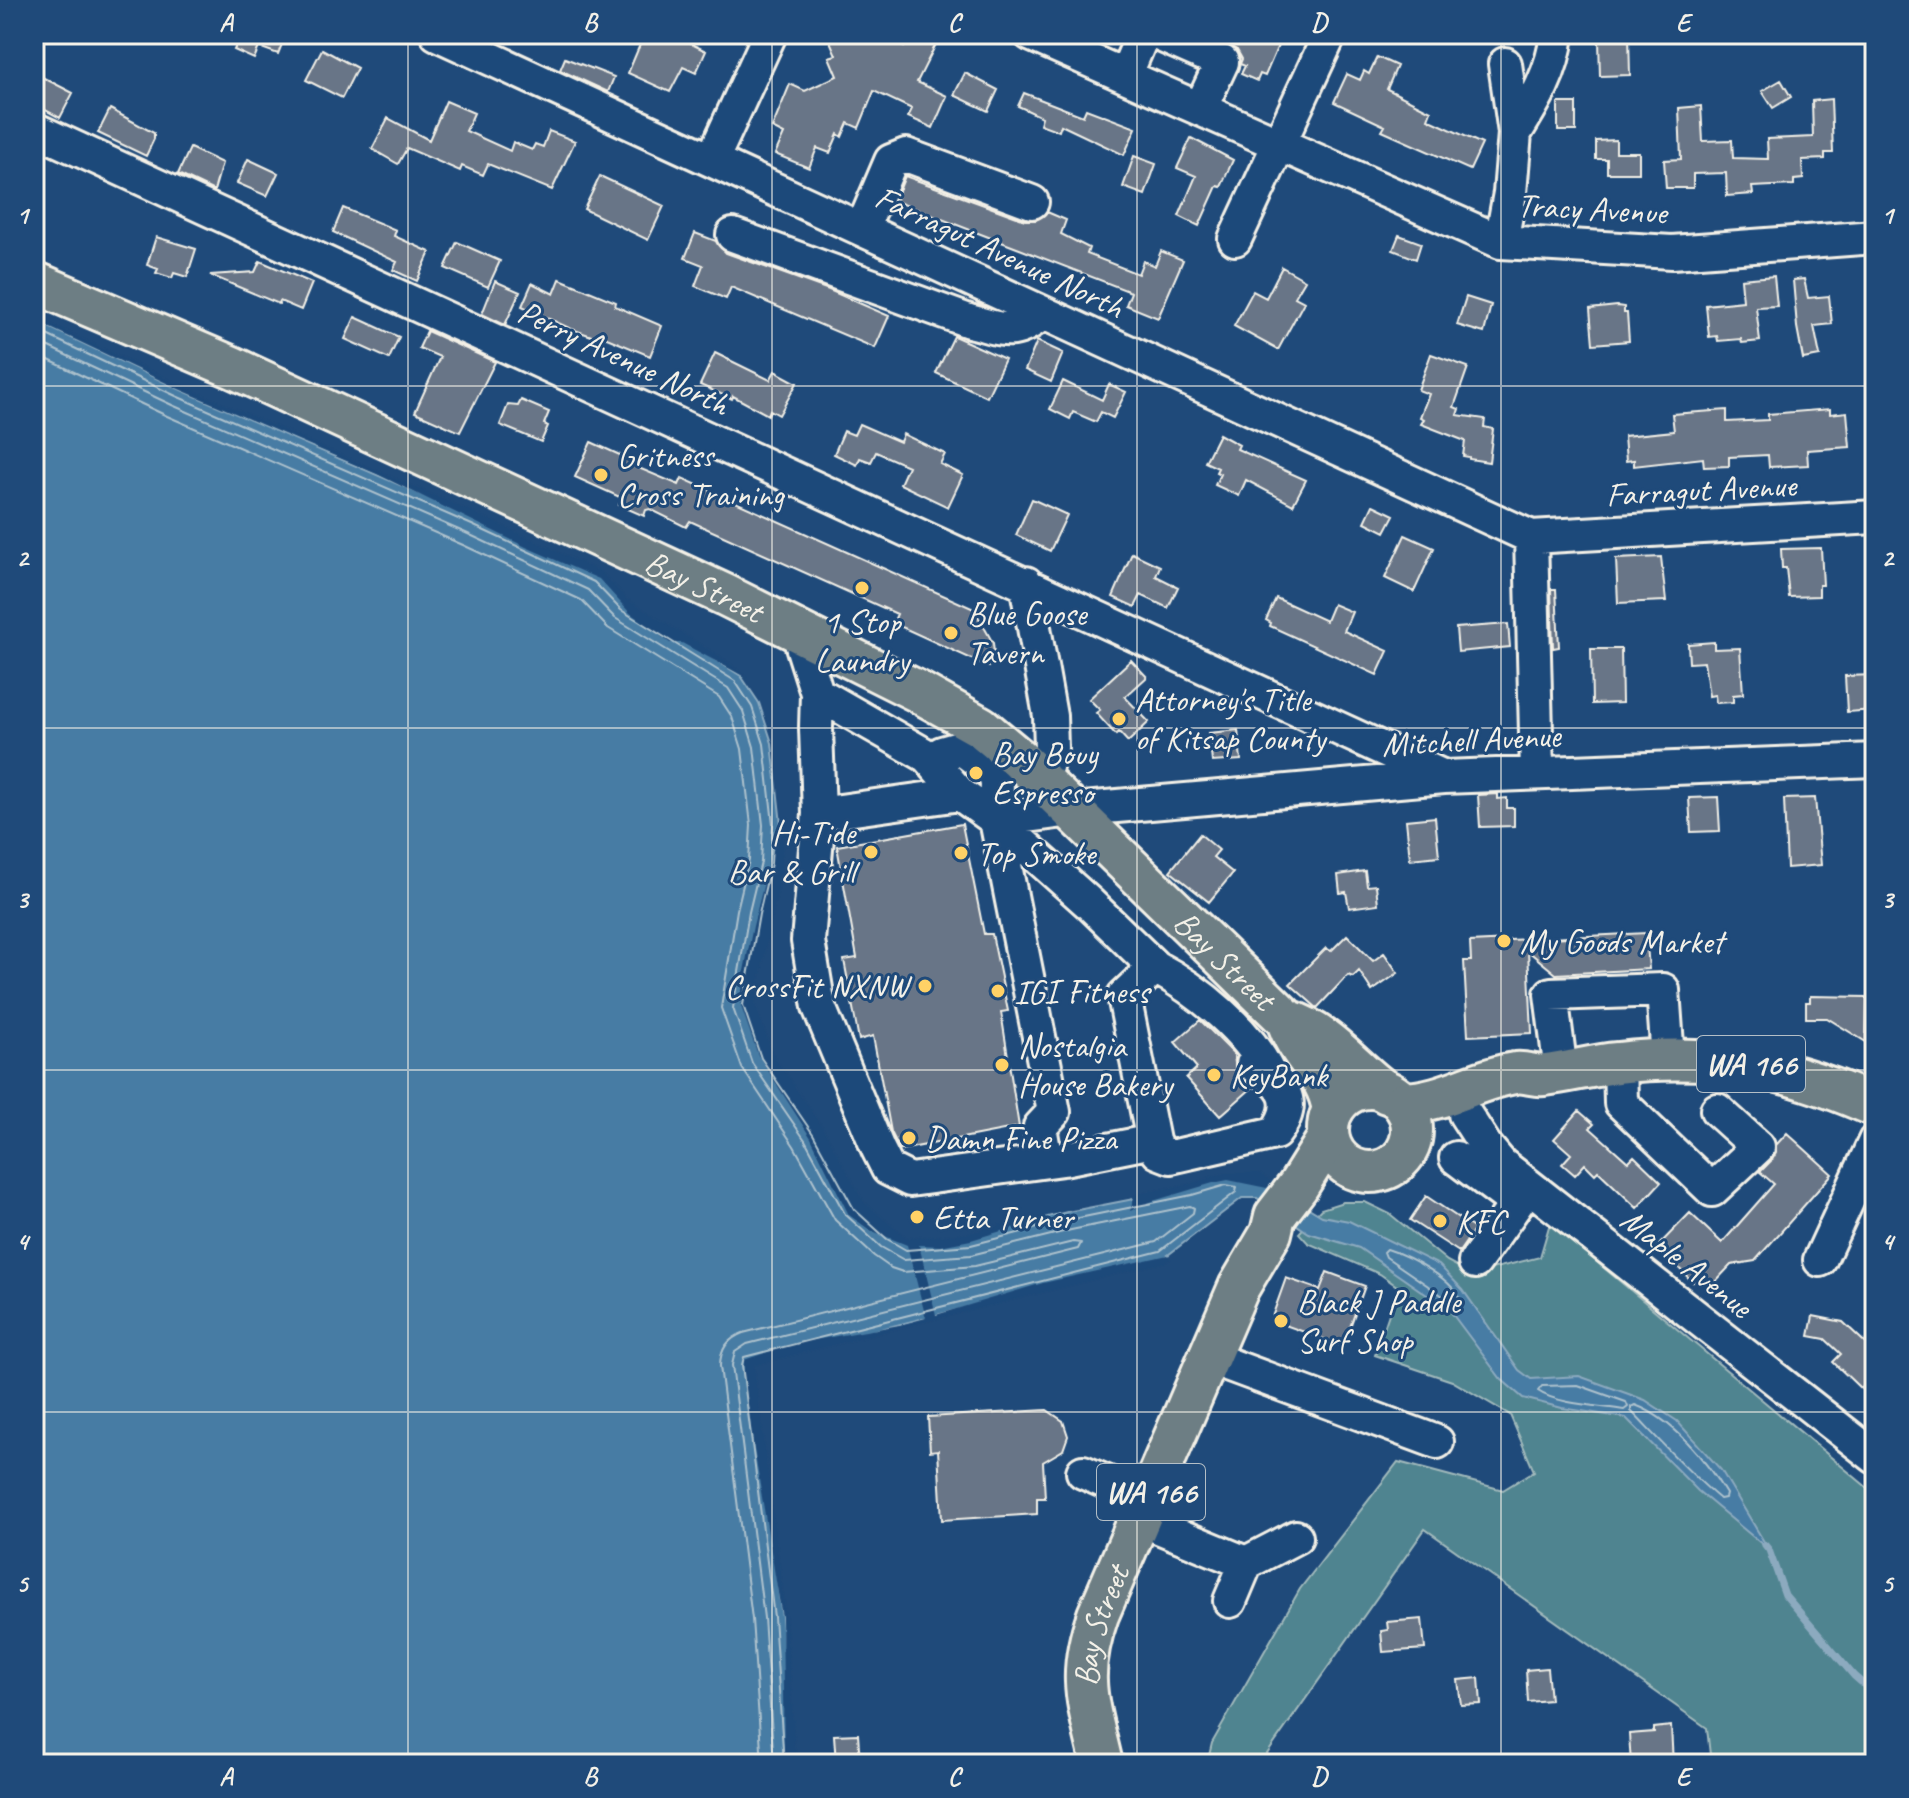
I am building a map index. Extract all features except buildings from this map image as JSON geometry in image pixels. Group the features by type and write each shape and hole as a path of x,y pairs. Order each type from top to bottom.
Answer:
{"main road":[{"name":"Bay Street","path":"34,282 232,367 797,630 981,727 1042,781 1287,1020 1308,1027 1395,1098"},
{"name":"Bay Street","path":"1102,1764 1086,1692 1087,1648 1239,1287 1302,1184 1325,1082 1293,1039 1287,1020"},
{"name":"WA 166","path":"1302,1184 1340,1102 1359,1091 1379,1090 1395,1098 1438,1099 1518,1072 1551,1074 1620,1062 1668,1059 1751,1064 1820,1083 1875,1106"},
{"name":"WA 166","path":"1411,1145 1465,1114 1522,1091 1551,1074"},
{"path":"1395,1098 1413,1122 1411,1145"},
{"name":"Bay Street","path":"1302,1184 1359,1169 1376,1170 1390,1166 1411,1145"}],"street":[{"name":"Farragut Avenue North","path":"437,34 1531,537"},
{"path":"712,160 770,34"},
{"name":"Tracy Avenue","path":"1030,34 1501,242 1672,252 1875,237"},
{"path":"1125,76 1143,34"},
{"path":"1158,34 1222,62 1200,109"},
{"path":"1235,239 1330,34"},
{"path":"1515,133 1545,82 1552,64 1557,34"},
{"path":"1501,242 1510,193 1515,133 1505,64"},
{"name":"Perry Avenue North","path":"34,129 1444,777"},
{"path":"862,229 891,161 906,155 1032,202"},
{"path":"733,235 969,321 1007,329 1024,328 1043,313"},
{"name":"Farragut Avenue","path":"1531,537 1875,517"},
{"path":"1531,537 1537,773"},
{"path":"1026,583 1050,716 1051,748 1042,781"},
{"path":"797,630 817,693 819,814 808,941 819,1007 888,1169 910,1180 1046,1161 1153,1141"},
{"path":"817,693 927,756 960,794 996,808 1155,967 1184,982 1201,1007 1249,1062 1269,1074 1283,1089 1288,1103 1284,1121 1275,1133 1171,1157 1158,1152 1153,1141 1124,996 1155,967"},
{"name":"Mitchell Avenue","path":"996,808 1072,810 1444,777 1875,760"},
{"path":"819,814 960,794"},
{"path":"996,808 1054,1112 1040,1127 1046,1161"},
{"path":"1551,1074 1551,994 1663,990 1668,1059"},
{"path":"1620,1062 1621,1103 1712,1190 1758,1147 1717,1110"},
{"name":"Maple Avenue","path":"1465,1114 1523,1195 1875,1457"},
{"path":"1275,1133 1302,1184"},
{"path":"1456,1158 1523,1195 1475,1262"},
{"path":"1820,1260 1871,1162"},
{"path":"1208,1357 1437,1442"},
{"path":"1083,1472 1143,1510 1246,1563"},
{"path":"1230,1601 1246,1563 1296,1537"}],"green space":[{"path":"1343,1202 1365,1202 1390,1214 1447,1261 1471,1274 1540,1257 1550,1223 1875,1494 1875,1764 1711,1764 1707,1728 1425,1529 1260,1764 1207,1764 1212,1743 1300,1589 1398,1462 1503,1490 1534,1471 1510,1415 1452,1381 1375,1355 1398,1287 1380,1274 1308,1243 1299,1233 1321,1209"}],"water":[{"path":"34,320 179,389 476,518 599,576 625,603 741,676 759,703 772,743 781,824 779,864 751,1003 768,1055 860,1205 906,1242 970,1237 1067,1212 1190,1188 1225,1177 1258,1177 1322,1216 1349,1221 1439,1265 1463,1290 1519,1370 1531,1379 1579,1376 1645,1400 1677,1421 1721,1470 1769,1550 1698,1491 1626,1418 1523,1398 1501,1379 1450,1311 1359,1248 1309,1233 1257,1198 1242,1198 1164,1258 749,1362 782,1617 792,1764 34,1764"}],"pier":[{"path":"34,316 601,572 628,600 726,660 747,678 682,643 670,643 630,613 599,579 377,474 179,389 34,320"},
{"path":"784,819 781,874 755,1003 772,1053 823,1128 864,1202 907,1238 969,1233 1022,1219 1049,1217 971,1240 940,1246 919,1245 936,1315 1043,1283 1168,1255 1171,1258 754,1365 786,1616 796,1764 784,1764 782,1617 754,1449 744,1360 791,1344 926,1318 907,1245 870,1230 849,1215 811,1138 758,1055 741,1006 743,976 753,926"},
{"path":"1224,1173 1259,1173 1273,1182 1267,1188 1228,1180 1213,1183 1130,1211 1134,1197 1140,1193 1189,1184"}],"waterway":[{"path":"1765,1545 1785,1595 1854,1676 1875,1694"}],"place":[{"name":"Gritness Cross Training","path":"601,475"},
{"name":"1 Stop Laundry","path":"862,588"},
{"name":"Blue Goose Tavern","path":"951,633"},
{"name":"Attorney's Title of Kitsap County","path":"1119,719"},
{"name":"Bay Bouy Espresso","path":"976,773"},
{"name":"Hi-Tide Bar & Grill","path":"871,852"},
{"name":"Top Smoke","path":"961,853"},
{"name":"My Goods Market","path":"1504,941"},
{"name":"CrossFit NXNW","path":"925,986"},
{"name":"IGI Fitness","path":"998,991"},
{"name":"Nostalgia House Bakery","path":"1002,1065"},
{"name":"KeyBank","path":"1214,1075"},
{"name":"Damn Fine Pizza","path":"909,1138"},
{"name":"Etta Turner","path":"917,1217"},
{"name":"KFC","path":"1440,1221"},
{"name":"Black J Paddle Surf Shop","path":"1281,1321"}]}
